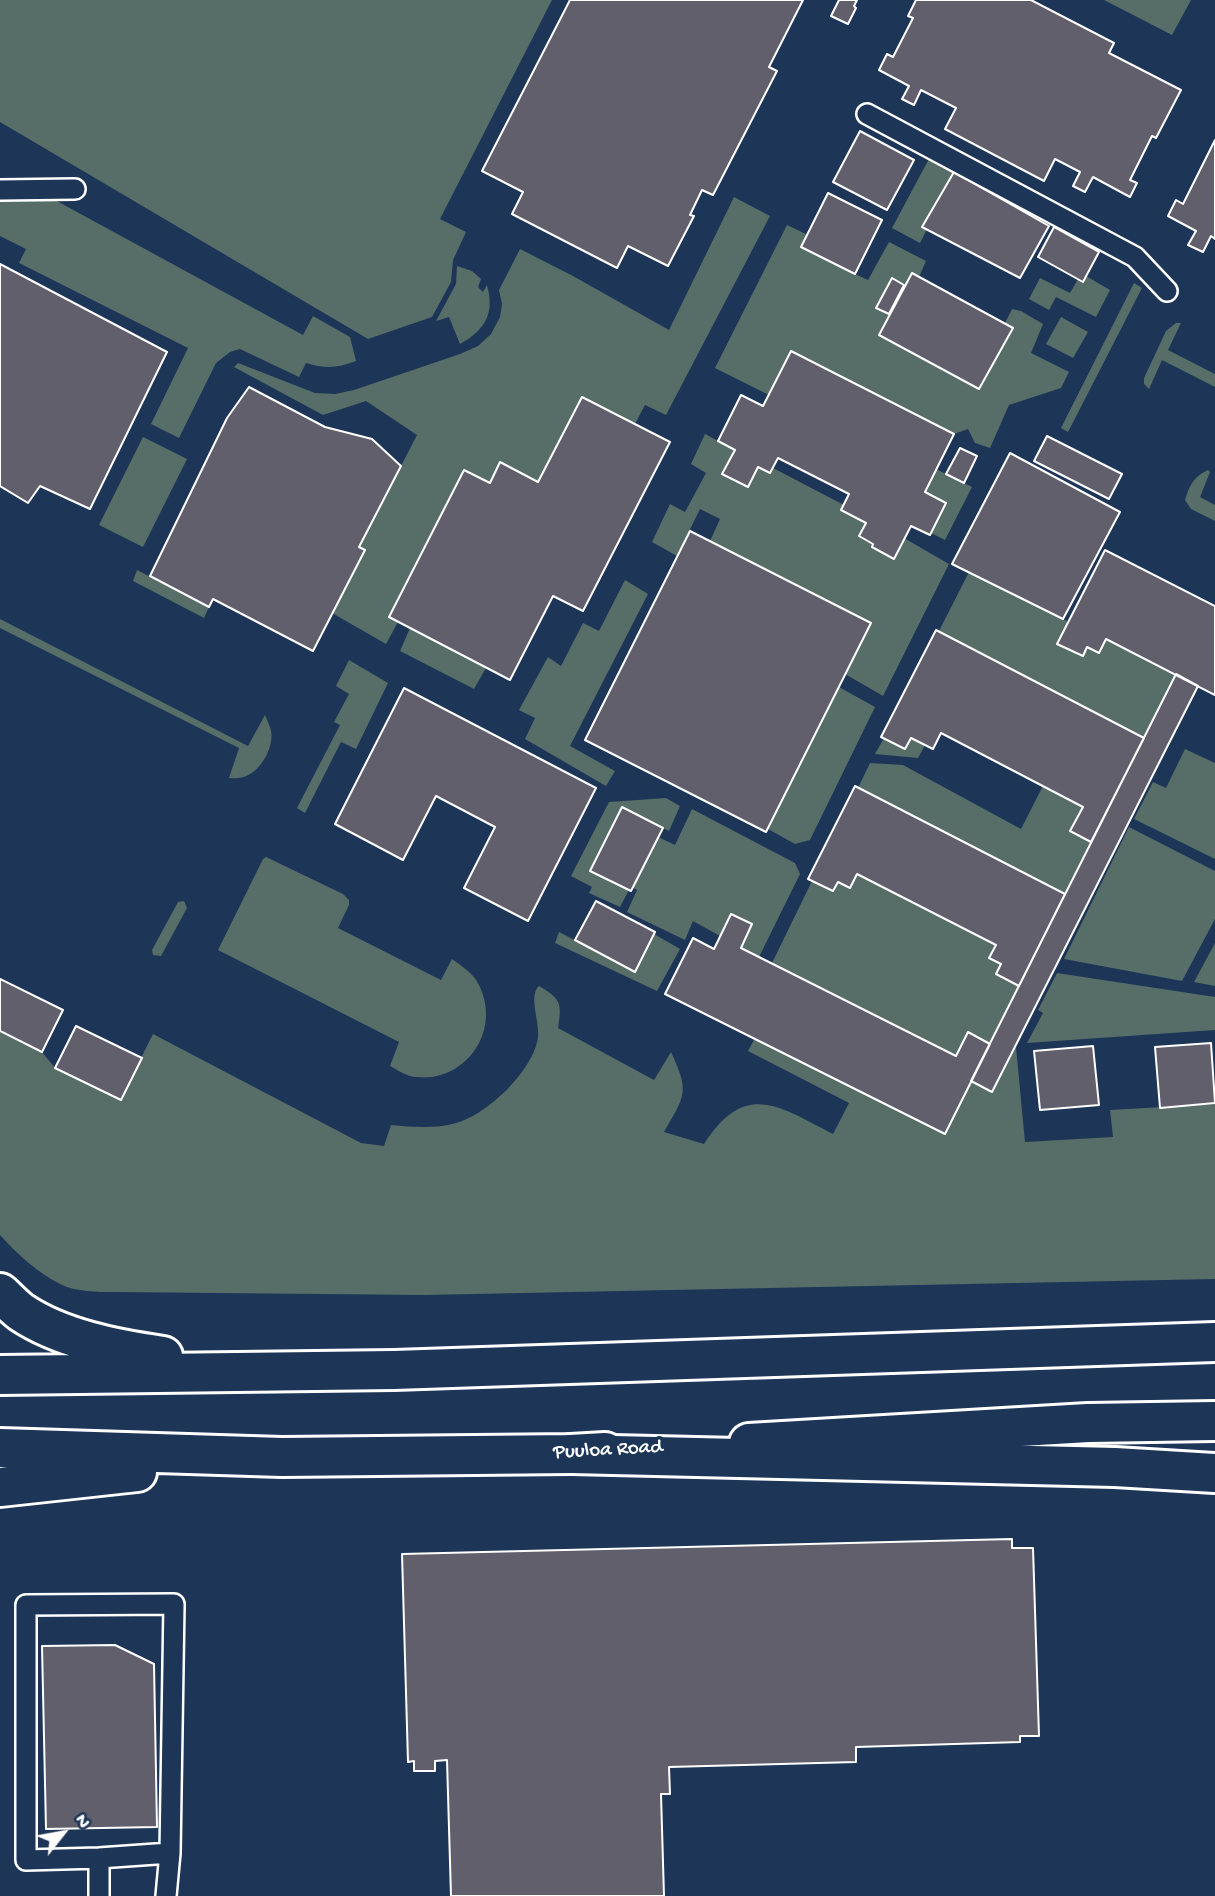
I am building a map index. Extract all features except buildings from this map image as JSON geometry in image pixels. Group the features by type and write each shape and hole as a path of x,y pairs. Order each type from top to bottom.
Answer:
{"main road":[{"path":"0,1293 20,1311 52,1329 121,1350 269,1371"},
{"path":"0,1376 394,1370 1215,1342"},
{"name":"Puuloa Road","path":"0,1448 282,1457 571,1454 1088,1423 1215,1421"},
{"path":"571,1454 1115,1467 1215,1473"},
{"path":"0,1487 282,1457"}],"lane":[{"path":"867,114 1135,257 1167,291"},
{"path":"0,190 75,190"},
{"path":"166,1896 170,1853 174,1604 26,1605 26,1860 170,1853"},
{"path":"99,1858 99,1896"}],"green space":[{"path":"0,0 552,0 440,219 466,232 453,260 451,282 432,317 368,339 0,122"},
{"path":"1104,0 1191,0 1172,35"},
{"path":"930,157 954,172 923,226 927,229 920,243 892,228"},
{"path":"734,197 770,216 666,415 645,405 635,424 582,397 538,482 501,463 490,483 463,471 389,616 398,622 386,644 332,613 365,550 359,547 417,435 366,401 323,415 234,367 238,363 315,393 335,394 460,354 478,346 491,334 500,317 502,304 499,290 520,249 669,330"},
{"path":"55,200 303,335 313,316 350,337 356,361 331,367 306,363 299,377 240,349 230,352 216,363 179,438 151,424 188,348 19,263 26,249 0,236 0,201"},
{"path":"787,225 808,235 855,274 868,280 889,242 926,261 919,277 906,285 891,278 876,308 890,315 879,335 979,389 1012,328 1005,323 1012,309 1021,311 1043,324 1031,353 1069,372 1061,388 1009,405 990,448 975,443 968,429 954,434 792,351 769,395 715,368"},
{"path":"457,266 472,271 481,279 478,287 483,292 487,285 490,304 482,327 460,344 449,317 436,321 456,284"},
{"path":"1086,276 1110,290 1096,317 1056,297 1049,310 1029,299 1040,278 1070,293 1078,279 1083,281"},
{"path":"1134,283 1142,288 1068,432 1061,428"},
{"path":"1061,317 1088,332 1073,358 1046,344"},
{"path":"1176,323 1181,323 1168,350 1215,374 1215,387 1162,360 1149,389 1144,384 1144,378 1166,331"},
{"path":"705,434 735,450 723,475 748,487 758,467 770,473 773,468 844,505 842,511 866,523 859,536 873,544 872,548 894,558 904,538 949,564 883,696 845,674 870,623 710,541 720,519 700,509 677,556 652,542 670,504 685,512 706,473 691,464"},
{"path":"143,437 187,459 143,547 99,525"},
{"path":"936,469 972,487 945,540 931,533 946,503 925,492"},
{"path":"1208,470 1210,472 1200,497 1215,505 1215,521 1191,509 1185,500 1193,482"},
{"path":"137,570 209,607 204,618 133,581"},
{"path":"969,572 1069,622 1058,644 1082,656 1087,647 1099,652 1106,639 1176,674 1144,738 939,631"},
{"path":"625,580 648,594 570,746 615,771 606,786 525,739 535,718 519,710 548,657 561,666 583,623 599,631"},
{"path":"0,619 248,746 265,715 271,729 271,743 267,755 255,771 240,778 229,778 239,748 0,628"},
{"path":"410,628 486,668 474,689 400,651"},
{"path":"349,660 388,683 356,749 341,742 305,813 297,808 340,725 334,722 349,694 336,686"},
{"path":"839,687 875,707 810,840 795,844 768,829"},
{"path":"884,738 905,749 911,738 925,745 918,758 875,754"},
{"path":"1185,749 1215,763 1215,859 1134,819 1153,782 1166,788"},
{"path":"870,763 903,765 1021,829 1043,786 1083,807 1071,831 1091,842 1065,894 858,788"},
{"path":"666,798 680,806 669,831 622,807 590,870 629,890 620,907 589,893 592,887 571,876 609,802"},
{"path":"692,809 795,863 800,874 759,957 741,948 752,924 732,914 720,936 693,921 685,940 627,912 637,890 632,887 658,837 675,845"},
{"path":"1129,827 1215,871 1215,919 1182,981 1064,959"},
{"path":"266,857 343,894 349,900 349,905 338,928 441,980 452,959 471,974 479,985 485,1003 486,1021 473,1053 461,1065 446,1073 429,1077 405,1074 390,1066 399,1042 218,950"},
{"path":"857,874 996,945 989,958 1001,964 1019,986 990,1044 968,1033 956,1056 772,963 812,881 833,891 838,882 850,888"},
{"path":"184,901 187,908 161,956 153,955 152,950 178,902"},
{"path":"559,932 635,971 654,934 680,949 657,991 555,943"},
{"path":"1215,943 1215,986 1194,982"},
{"path":"1057,973 1215,997 1215,1030 1027,1043 1043,1013 1038,1010"},
{"path":"539,986 558,1002 558,1028 654,1080 671,1052 683,1086 677,1110 664,1132 704,1144 719,1124 734,1112 749,1105 764,1104 779,1108 833,1134 849,1103 748,1051 755,1038 971,1081 992,1092 1016,1047 1025,1142 1113,1137 1110,1110 1215,1104 1215,1279 424,1295 101,1292 73,1289 60,1284 28,1262 0,1235 0,1031 42,1052 55,1068 120,1100 153,1034 361,1143 384,1146 391,1125 432,1127 456,1123 481,1111 507,1089 535,1050 538,1031 534,996"}]}
